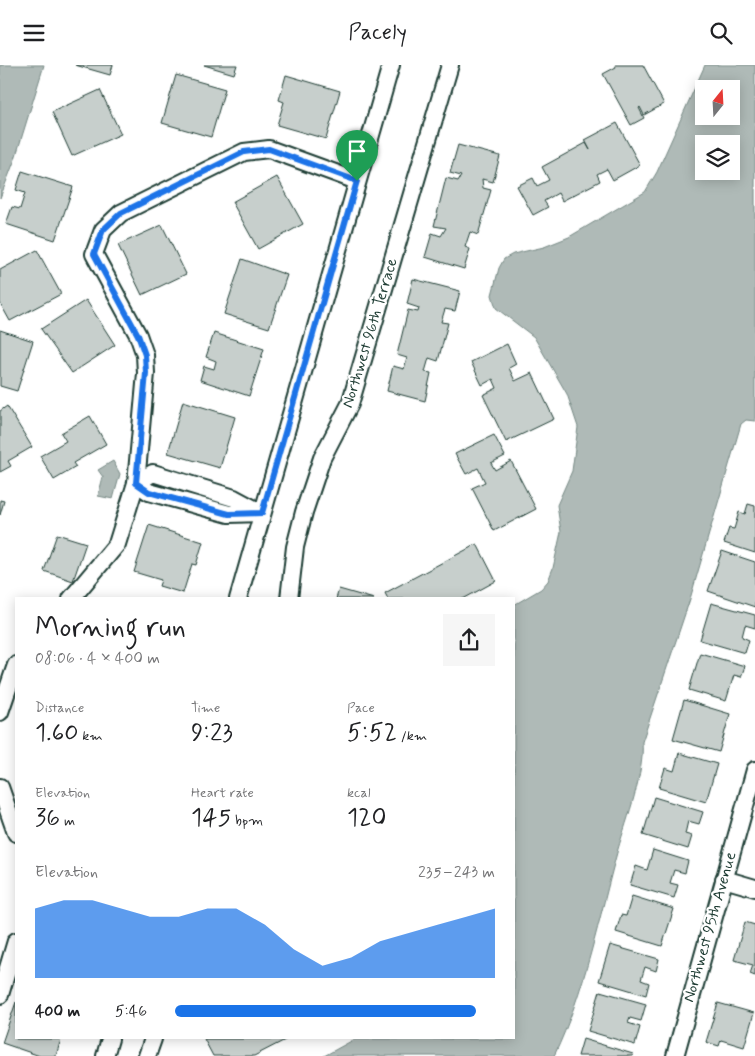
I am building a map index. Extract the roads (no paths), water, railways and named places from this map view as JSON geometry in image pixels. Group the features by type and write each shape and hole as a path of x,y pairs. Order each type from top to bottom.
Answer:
{"street":[{"path":"239,597 392,65"},
{"name":"Northwest 96th Terrace","path":"288,597 296,547 304,512 322,458 350,405 450,65"},
{"path":"73,597 117,544 136,483 146,373 145,355 138,335 94,254 103,230 121,213 244,152 269,149 357,181"},
{"path":"136,483 154,473 234,498 262,513"},
{"path":"0,712 15,668"},
{"name":"Northwest 95th Avenue","path":"675,1056 755,770"},
{"path":"0,787 15,830"},
{"path":"724,879 755,889"},
{"path":"0,995 12,972 15,949"},
{"path":"105,1056 110,1039"},
{"path":"147,1056 153,1039"}]}
